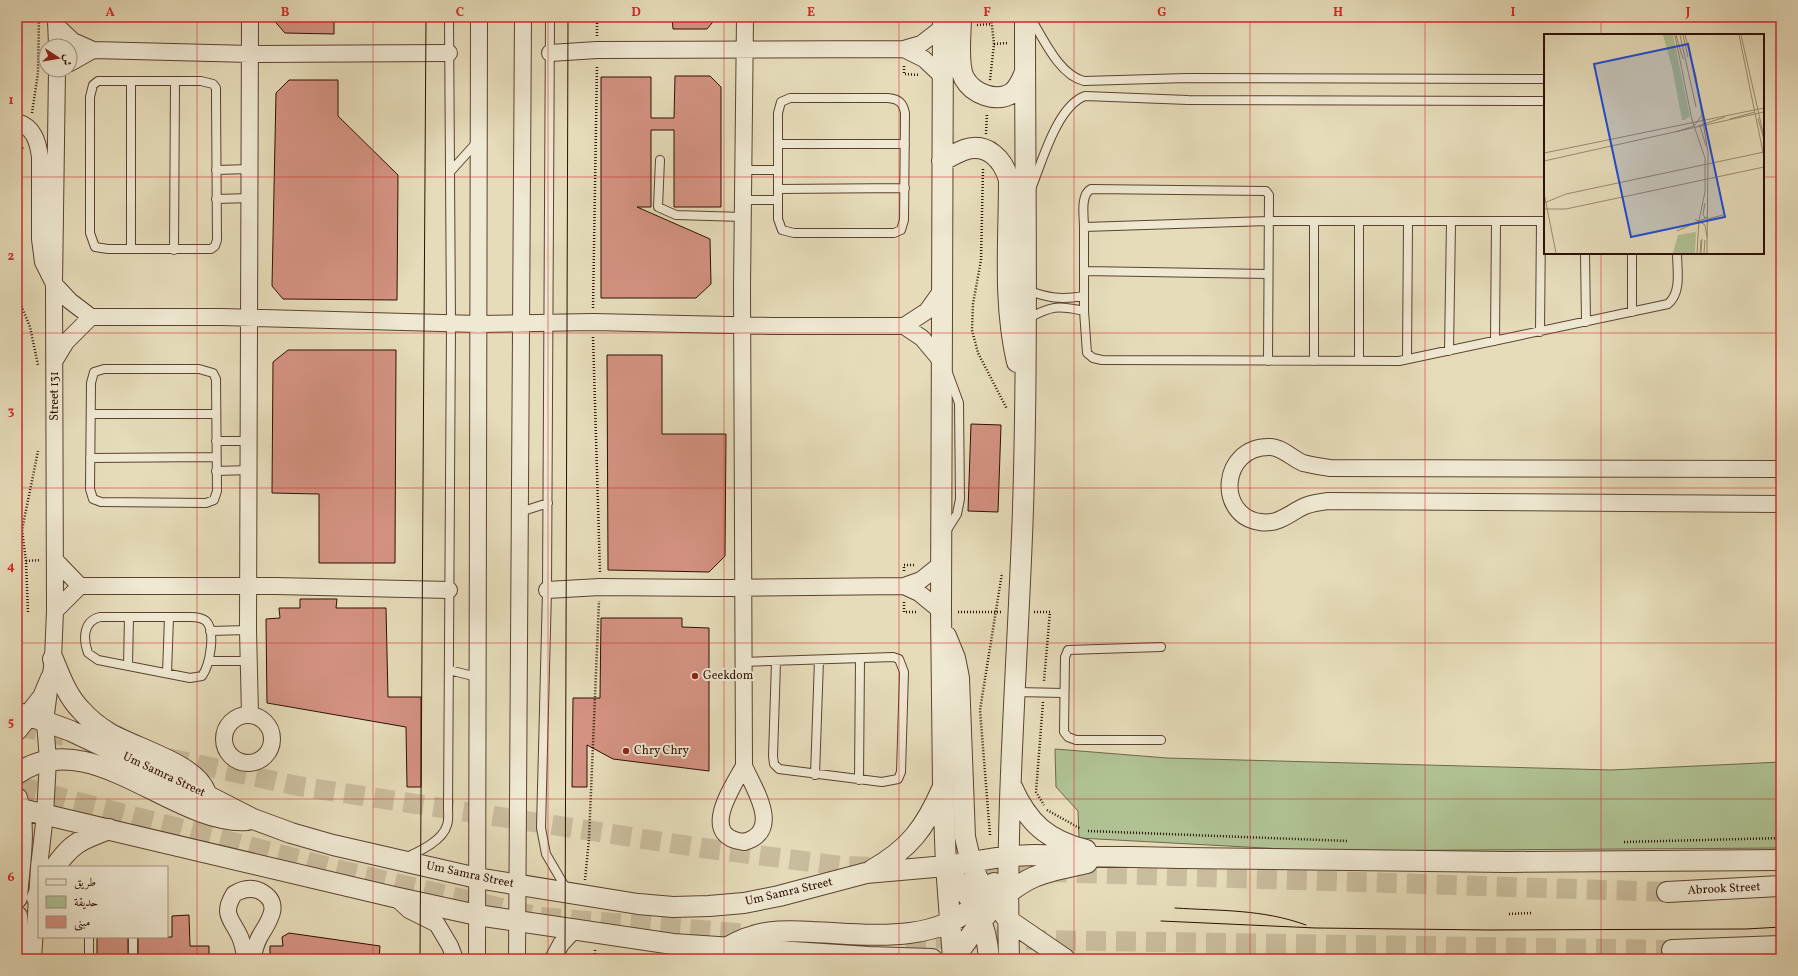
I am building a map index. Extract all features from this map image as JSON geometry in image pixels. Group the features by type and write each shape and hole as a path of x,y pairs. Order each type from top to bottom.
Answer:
{"street":[{"path":"250,17 248,630 250,715"},
{"path":"477,959 479,17"},
{"path":"518,959 517,920 523,17"},
{"path":"744,766 742,325 745,17"},
{"path":"961,17 961,62 964,78 978,94 1000,96 1012,93 1020,83 1025,72"},
{"path":"953,959 990,903 1008,861 1023,509 1026,320 1025,17"},
{"path":"56,21 73,41 93,50 251,54 449,53"},
{"path":"56,21 57,38"},
{"path":"550,53 598,50 904,49 921,44 943,22"},
{"path":"943,22 941,618 943,785 946,866 953,959"},
{"path":"904,49 924,59 943,77"},
{"path":"78,58 93,50"},
{"name":"Street 131","path":"52,668 55,611 54,284 58,78"},
{"path":"23,125 36,139 40,157 41,251 47,272 54,284 70,301 91,317 249,318 451,324 593,322 904,326 922,338 943,363"},
{"path":"942,161 964,150 977,148 989,151 999,158 1006,168 1009,180 1010,320 1018,364 1025,384"},
{"path":"904,326 927,311 942,290"},
{"path":"55,360 66,342 91,317"},
{"path":"1781,469 1330,468 1302,462 1271,447 1246,452 1232,469 1228,490 1235,506 1247,519 1260,522 1274,522 1284,519 1305,506 1328,501 1781,504"},
{"path":"55,560 80,586"},
{"path":"547,590 600,587 743,588 904,586 920,580 941,564"},
{"path":"55,611 80,586 249,585 449,590"},
{"path":"904,586 920,593 941,618 955,658 959,678 965,837 971,863 990,903 988,941 989,959"},
{"path":"39,866 45,814 48,760 27,720 43,697 52,668"},
{"path":"52,668 76,704 86,715 109,733 188,771 199,780 206,795"},
{"name":"Um Samra Street","path":"27,720 71,731 272,827 333,845 401,859 477,878 518,886 645,904 709,906 744,903 779,896 866,873 1008,861 1034,854 1108,857"},
{"path":"45,814 33,800 18,769 48,760 78,762 105,768 219,818 235,821 253,819"},
{"path":"866,873 887,861 912,840 923,827 943,785"},
{"path":"1011,785 1020,805 1033,822 1057,840 1108,857"},
{"path":"17,898 22,835 18,805 45,814 394,897 477,915 673,944 871,958 932,959"},
{"path":"56,866 69,848 78,842 109,829"},
{"path":"727,948 745,938 765,932 789,930 898,934 927,930 951,922 990,903 1034,877 1108,857 1507,862 1781,860"},
{"path":"946,866 1008,920 1065,959"},
{"name":"Abrook Street","path":"1667,892 1781,886"},
{"path":"246,959 240,937 229,919 227,911 234,894 247,889 254,889 267,896 271,902 273,910 271,920 256,945 252,959"},
{"path":"33,959 38,896"},
{"path":"394,897 409,910 437,924 450,946 455,959"},
{"path":"17,916 19,942 33,959"},
{"path":"1008,920 1009,959"},
{"path":"554,959 561,944 576,929"},
{"path":"1672,950 1781,946"}],"lane":[{"path":"401,859 422,850 434,842 447,826 451,324 450,17"},
{"path":"550,17 548,502 541,828 546,854 577,895"},
{"path":"1030,17 1062,67 1075,79 1084,81 1187,78 1544,79"},
{"path":"104,80 174,81 208,82 213,84 216,88 216,199 218,240 216,246 205,251 100,248 95,246 92,242 90,113 91,90 93,85 98,81 104,80"},
{"path":"131,81 132,249"},
{"path":"174,81 174,250"},
{"path":"1025,204 1059,121 1068,107 1076,99 1085,96 1196,100 1544,101"},
{"path":"806,98 895,99 903,105 905,113 905,144 904,225 900,230 894,234 787,232 782,230 779,225 778,200 778,113 781,102 786,99 806,98"},
{"path":"450,172 478,141"},
{"path":"778,144 905,144"},
{"path":"660,160 658,207 676,215 743,217"},
{"path":"216,170 250,169"},
{"path":"744,170 778,170"},
{"path":"778,189 905,188"},
{"path":"1268,361 1269,195 1263,190 1091,189 1087,191 1085,196 1084,227 1085,343 1087,353 1093,358 1102,360 1388,362 1407,359 1668,304 1674,298 1677,291 1677,254"},
{"path":"216,199 250,198"},
{"path":"743,200 778,200"},
{"path":"1084,227 1268,221 1543,221 1540,332"},
{"path":"1495,341 1496,221"},
{"path":"1314,222 1314,361"},
{"path":"1359,222 1359,361"},
{"path":"1407,359 1408,222"},
{"path":"1449,351 1451,222"},
{"path":"1585,254 1586,322"},
{"path":"1632,254 1632,312"},
{"path":"1084,271 1268,274"},
{"path":"1026,290 1051,298 1060,299 1084,296"},
{"path":"1026,320 1050,308 1065,307 1084,311"},
{"path":"104,369 207,370 213,373 216,379 216,414 216,496 211,502 101,502 93,499 91,495 90,458 92,377 94,372 104,369"},
{"path":"91,414 216,414"},
{"path":"216,441 249,440"},
{"path":"90,458 216,457"},
{"path":"216,470 249,470"},
{"path":"520,512 548,502"},
{"path":"100,617 169,617 200,618 206,622 210,631 209,661 207,669 202,676 196,678 98,660 92,657 86,647 87,626 93,619 100,617"},
{"path":"128,666 129,617"},
{"path":"167,673 169,617"},
{"path":"210,631 248,630"},
{"path":"1161,647 1068,650 1065,657 1064,693 1064,732 1068,737 1076,740 1161,740"},
{"path":"859,780 860,659"},
{"path":"743,662 899,659 904,672 902,772 898,779 882,782 815,775 779,769 774,764 773,756 776,662"},
{"path":"815,775 819,660"},
{"path":"209,661 248,661"},
{"path":"449,670 477,677"},
{"path":"1015,692 1064,693"},
{"path":"89,938 89,959"},
{"path":"133,938 133,959"}],"path":[{"path":"17,159 23,125 38,73 39,17"},
{"path":"577,895 588,839 600,587 593,322 598,50 597,17"},
{"path":"991,17 994,44 984,150 981,260 973,304 972,330 978,353 1006,406 1007,412"},
{"path":"17,295 30,327 38,372"},
{"path":"28,612 26,561 22,530 38,445"},
{"path":"26,561 55,560"},
{"path":"990,835 980,710 1002,569"},
{"path":"1033,822 1046,809 1084,831 1352,841"},
{"path":"1509,914 1532,913"}],"green space":[{"path":"1055,749 1167,758 1611,770 1781,762 1781,848 1320,851 1079,838 1078,811 1056,787"}],"building":[{"path":"271,17 334,17 334,34 285,33"},
{"path":"672,17 717,17 707,29 673,29"},
{"path":"675,76 710,76 721,87 721,207 674,207 674,130 651,130 651,207 637,207 710,239 711,284 696,298 601,298 601,77 651,77 651,118 674,118"},
{"path":"289,80 338,80 338,116 398,175 397,300 283,299 272,286 276,93"},
{"path":"288,350 396,350 395,563 319,563 319,494 272,493 273,362"},
{"path":"607,355 662,355 662,434 726,434 725,556 709,572 608,570"},
{"path":"971,424 1001,425 998,512 968,511"},
{"path":"300,599 337,599 336,608 386,608 388,697 421,697 421,787 407,787 406,727 267,703 266,619 280,618 279,608 300,608"},
{"path":"601,618 682,618 682,627 709,628 709,771 613,759 587,745 587,787 572,787 573,698 600,698"},
{"path":"189,915 190,946 209,946 209,959 138,959 138,938 172,937 172,916"},
{"path":"289,933 380,946 379,959 270,959 270,946 283,946 282,937"},
{"path":"97,938 128,938 128,959 97,959"}],"tunnel":[{"path":"17,726 64,736"},
{"path":"168,758 298,786 703,848 842,866 879,867"},
{"path":"17,786 348,872 540,917 762,935"},
{"path":"957,869 1667,892"},
{"path":"906,938 1672,950"}],"tram line":[{"path":"420,959 426,17"},
{"path":"565,959 568,17"},
{"path":"1175,908 1257,913 1306,925"},
{"path":"1161,921 1316,928 1489,930 1746,929 1781,927"}],"place":[{"name":"Geekdom","path":"695,676"},
{"name":"Chry Chry","path":"626,751"}]}
